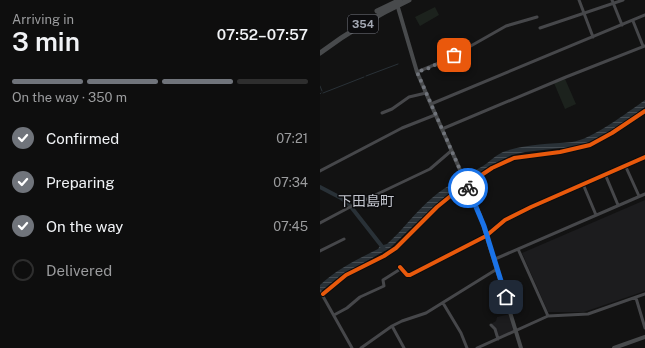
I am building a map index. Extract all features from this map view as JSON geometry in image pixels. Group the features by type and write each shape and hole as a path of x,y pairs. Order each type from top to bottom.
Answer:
{"highway":[{"name":"354","path":"320,49 371,15 397,2 409,0"},
{"name":"354","path":"320,53 360,25 397,2"}],"main road":[{"path":"397,2 417,72 480,215 521,348"},
{"path":"614,348 645,337"}],"street":[{"path":"580,0 593,37"},
{"path":"540,28 613,2 623,0"},
{"path":"613,2 622,25"},
{"path":"431,104 645,16"},
{"path":"417,72 446,60 506,26 537,17"},
{"path":"442,129 644,46 633,21"},
{"path":"382,113 392,109 411,96 426,93"},
{"path":"320,171 402,128 435,115"},
{"path":"320,223 430,169 451,151"},
{"path":"334,315 360,297 384,286 383,280 401,267 407,274 410,275 487,235 505,220 645,157"},
{"path":"625,165 639,196"},
{"path":"605,174 618,205"},
{"path":"583,184 596,215"},
{"path":"494,259 645,194"},
{"path":"320,251 344,239"},
{"path":"518,249 548,316"},
{"path":"362,348 392,326 426,313 497,269"},
{"path":"321,293 352,348"},
{"path":"477,348 548,316 588,314 645,294"},
{"path":"636,298 645,328"},
{"path":"443,303 461,333 467,348"},
{"path":"491,325 495,329 498,339"},
{"path":"392,326 404,348"}],"shaded area":[{"path":"435,7 439,15 420,26 415,17"},
{"path":"565,79 576,104 565,109 554,83"},
{"path":"645,100 645,107 605,134 583,145 525,152 512,155 489,166 445,197 390,248 340,276 320,292 320,285 333,274 378,249 380,246 387,244 426,203 438,193 483,166 499,154 522,147 580,140 609,125"},
{"path":"645,200 645,291 584,312 548,312 522,253"},
{"path":"510,314 514,330 499,338 491,324 496,321 497,317"}],"waterway":[{"path":"366,76 398,64"},
{"path":"323,93 364,77"},
{"path":"320,86 322,91"},
{"path":"320,187 348,203 384,249"}],"cycle path":[{"path":"323,294 346,275 384,256 396,248 437,207 453,194 492,168 514,158 560,152 590,145 612,133 645,111"},
{"path":"400,267 407,275 410,275 486,236 505,220 645,157"}],"way so far":[{"path":"454,55 429,68 417,72 468,188"}],"district":[{"name":"下田島町","path":"366,201"}],"route":[{"path":"468,188 484,226 506,297"}]}
